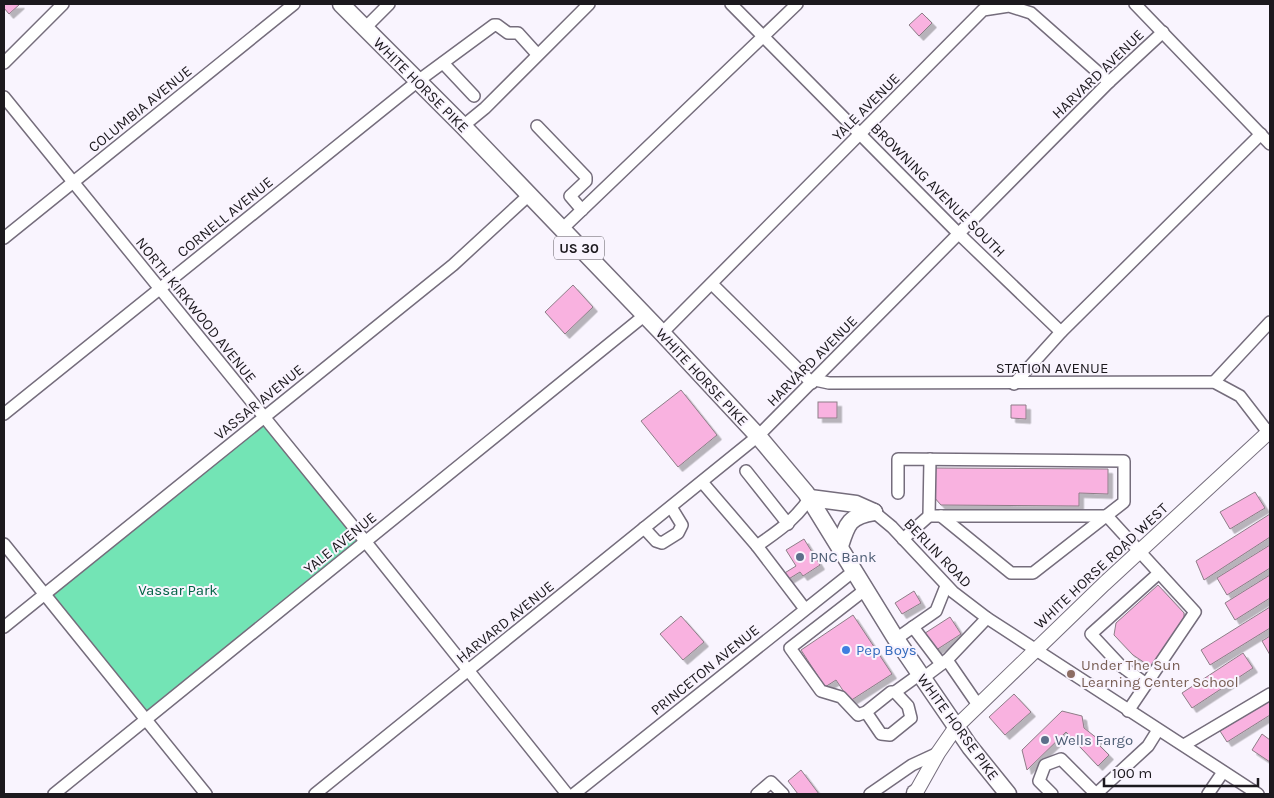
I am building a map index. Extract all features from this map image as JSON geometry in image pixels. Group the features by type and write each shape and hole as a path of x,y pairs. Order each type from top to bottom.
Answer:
{"highway":[{"name":"WHITE HORSE PIKE","path":"341,4 530,195 561,230 662,333 758,436 810,498 896,639 999,787 1008,794"},
{"path":"810,498 856,504 874,512"},
{"path":"840,546 849,522 857,516 874,512"}],"main road":[{"name":"WHITE HORSE ROAD WEST","path":"915,794 938,753 956,727 1139,551 1270,433"}],"street":[{"path":"4,63 63,4"},
{"name":"COLUMBIA AVENUE","path":"4,238 294,4"},
{"path":"364,28 390,4"},
{"path":"463,126 485,108 589,4"},
{"name":"BROWNING AVENUE SOUTH","path":"731,4 861,133 959,234 1061,332"},
{"path":"561,230 797,4"},
{"path":"1135,4 1270,144"},
{"name":"YALE AVENUE","path":"662,333 983,10 1009,6 1031,13 1108,82"},
{"name":"CORNELL AVENUE","path":"4,414 418,81 494,25 508,33 518,33 537,54"},
{"name":"HARVARD AVENUE","path":"315,794 758,436 1108,82 1163,32"},
{"path":"443,63 474,96"},
{"name":"NORTH KIRKWOOD AVENUE","path":"4,97 365,541 567,794"},
{"path":"536,126 586,177 586,181 570,196 582,210"},
{"path":"1014,384 1061,332 1261,134"},
{"name":"VASSAR AVENUE","path":"4,627 453,265 530,195"},
{"path":"712,284 813,381"},
{"name":"YALE AVENUE","path":"54,794 645,316"},
{"path":"1214,382 1270,322"},
{"name":"STATION AVENUE","path":"813,381 829,383 1014,384 1214,382 1240,396 1270,433"},
{"path":"898,493 898,459 1124,461 1124,502 1034,573 1011,573 942,516"},
{"path":"929,516 930,459"},
{"path":"746,471 788,524"},
{"path":"702,482 757,546 805,609"},
{"path":"757,546 797,516 810,498"},
{"path":"644,528 656,541 662,543 678,533 682,525 671,507"},
{"name":"BERLIN ROAD","path":"874,512 903,539 946,586 988,618 1035,651 1258,794"},
{"path":"903,539 929,516 1107,516 1195,612 1128,711"},
{"path":"4,544 206,794"},
{"name":"PRINCETON AVENUE","path":"574,794 855,570"},
{"path":"1146,684 1120,665 1091,634 1159,573"},
{"path":"896,639 936,611 946,586"},
{"path":"866,589 790,648 821,691 841,697 858,715 866,712 891,692 895,692 944,662 988,618"},
{"path":"791,620 803,638"},
{"path":"913,627 944,662 978,706"},
{"path":"866,712 881,734 890,735 911,718 908,706 895,692"},
{"path":"1184,745 1270,694"},
{"path":"1052,794 1039,781 1039,775 1045,765 1055,759 1061,759 1096,794 1148,746 1158,730"},
{"path":"870,794 912,765 938,753"},
{"path":"1208,794 1223,772"},
{"path":"757,794 771,782 783,794"}],"green space":[{"name":"Vassar Park","path":"264,417 365,541 146,719 44,594"}],"building":[{"path":"4,4 20,4 9,14 4,8"},
{"path":"922,13 932,23 919,36 909,25"},
{"path":"573,285 593,307 565,334 545,312"},
{"path":"681,390 717,435 678,467 641,421"},
{"path":"818,402 837,402 837,418 818,418"},
{"path":"1011,405 1026,405 1026,419 1011,418"},
{"path":"934,468 1108,469 1108,494 1079,493 1079,506 941,505 933,496"},
{"path":"1255,492 1265,508 1230,529 1220,512"},
{"path":"1270,514 1270,537 1204,580 1196,561"},
{"path":"804,539 820,565 803,576 800,572 787,580 783,574 796,566 786,550"},
{"path":"1270,545 1270,568 1227,595 1217,578"},
{"path":"1270,575 1270,598 1235,620 1225,603"},
{"path":"1158,585 1184,613 1184,618 1151,667 1133,655 1114,635 1116,623"},
{"path":"914,591 921,603 902,614 895,603"},
{"path":"1270,607 1270,628 1210,665 1201,650"},
{"path":"853,615 892,674 850,701 836,680 825,687 801,650"},
{"path":"681,616 704,642 683,660 660,634"},
{"path":"950,617 961,634 930,654 919,637"},
{"path":"1270,636 1270,655 1262,641"},
{"path":"1243,653 1253,668 1192,708 1182,693"},
{"path":"1014,694 1031,712 1005,735 989,717"},
{"path":"1270,700 1270,715 1227,742 1220,731"},
{"name":"Wells Fargo","path":"1062,711 1082,716 1084,728 1098,739 1095,741 1109,755 1098,766 1066,732 1027,770 1022,750"},
{"path":"1262,734 1270,740 1270,762 1252,750"},
{"path":"801,770 819,794 798,794 788,781"}],"place":[{"name":"PNC Bank","path":"800,557"},
{"name":"Pep Boys","path":"846,650"},
{"name":"Under The Sun Learning Center School","path":"1071,674"},
{"name":"Wells Fargo","path":"1045,740"}]}
